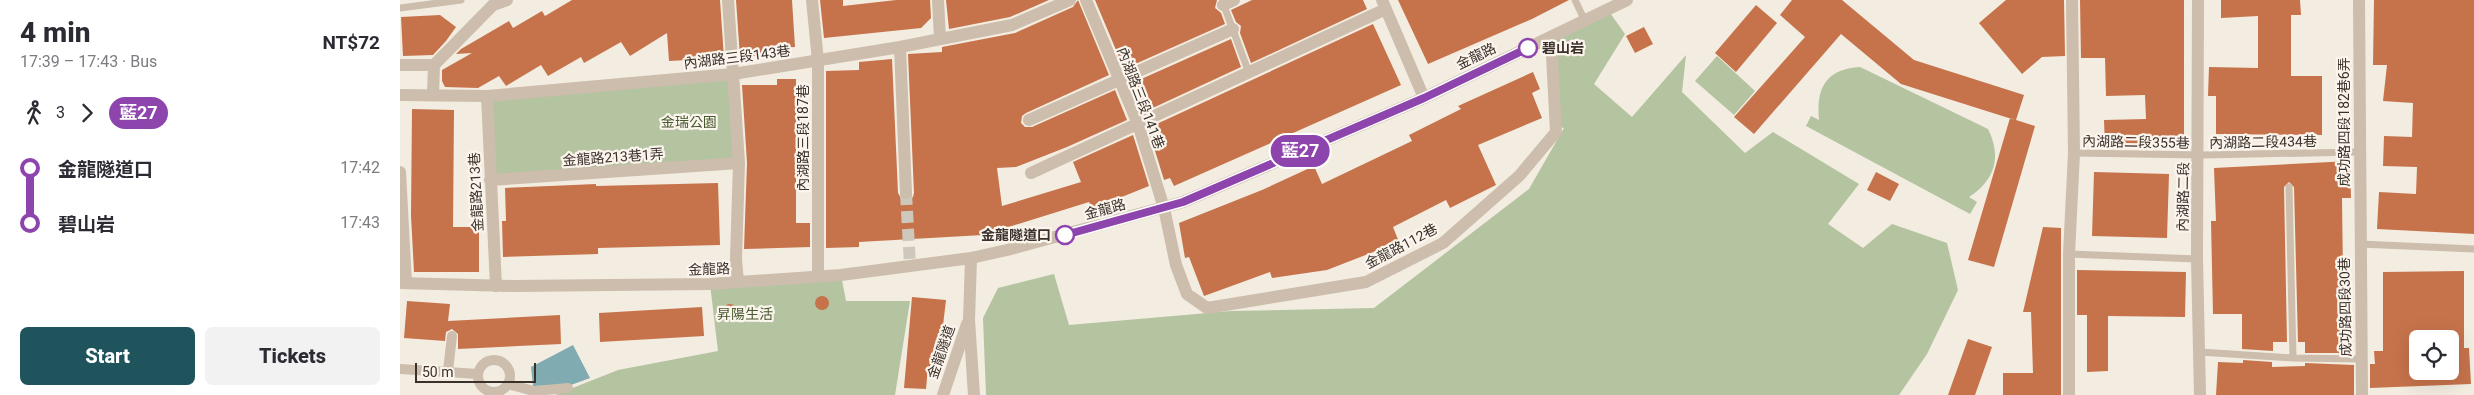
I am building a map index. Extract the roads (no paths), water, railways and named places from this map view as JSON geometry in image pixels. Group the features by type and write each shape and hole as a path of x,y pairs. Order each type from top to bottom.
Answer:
{"street":[{"path":"433,95 434,65 491,2 507,0"},
{"path":"728,0 739,162 736,259 738,282"},
{"name":"內湖路三段187巷","path":"812,0 818,61 818,276"},
{"path":"938,0 940,39"},
{"name":"內湖路三段143巷","path":"400,96 486,96 734,74 900,47 1012,25 1070,0"},
{"name":"內湖路三段141巷","path":"1086,0 1138,124 1164,208"},
{"name":"金龍路","path":"403,283 496,286 738,282 818,276 971,258 1164,208 1424,98 1627,0"},
{"path":"2069,395 2069,254 2074,153 2072,0"},
{"name":"內湖路二段","path":"2198,0 2197,259 2200,395"},
{"name":"成功路四段182巷6弄","path":"2359,0 2359,244"},
{"path":"1031,174 1249,73 1384,4 1424,98"},
{"path":"1029,120 1233,29"},
{"name":"金龍路112巷","path":"1164,208 1176,265 1188,294 1207,308 1366,282 1443,243 1519,176 1556,132 1551,37"},
{"path":"900,47 906,193"},
{"path":"400,65 434,65"},
{"name":"金龍路213巷","path":"486,96 496,286"},
{"name":"金龍路213巷1弄","path":"490,180 739,162"},
{"path":"400,172 403,283"},
{"name":"成功路四段30巷","path":"2359,244 2362,395"},
{"name":"金龍隧道","path":"971,258 968,320 974,395"},
{"name":"金龍隧道","path":"943,395 968,320"},
{"path":"448,371 452,336"},
{"path":"502,361 510,373 508,384 500,391 489,392 480,384 478,374 487,362 502,361"},
{"path":"400,369 478,374"},
{"path":"508,384 534,391 568,388"}],"lane":[{"path":"400,8 461,0"},
{"path":"1575,0 1585,21"},
{"path":"1226,2 1233,29 1249,73"},
{"name":"內湖路二段434巷","path":"2198,155 2358,152"},
{"name":"內湖路二段355巷","path":"2074,153 2198,155"},
{"path":"2289,187 2293,358"},
{"name":"成功路四段30巷","path":"2359,244 2474,249"},
{"path":"2069,254 2197,259"},
{"path":"2200,352 2293,358 2361,358"}],"water":[{"path":"573,345 590,378 571,385 533,386 531,367"}],"tunnel":[{"path":"906,193 910,265"}],"place":[{"name":"碧山岩","path":"1528,48"},
{"name":"金龍隧道口","path":"1065,235"}],"park label":[{"name":"金瑞公園","path":"689,122"},
{"name":"昇陽生活","path":"745,314"}]}
